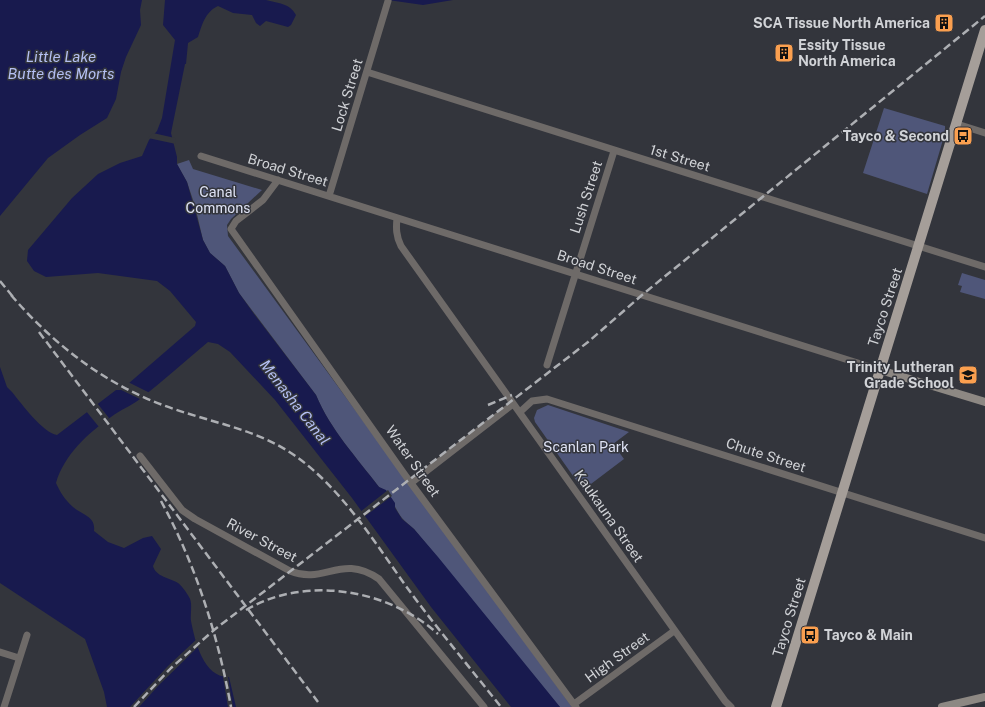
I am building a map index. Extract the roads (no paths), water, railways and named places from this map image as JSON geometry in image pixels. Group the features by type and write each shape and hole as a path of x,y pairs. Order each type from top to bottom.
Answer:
{"main road":[{"name":"Tayco Street","path":"776,707 983,41 985,30"}],"street":[{"name":"Lock Street","path":"329,196 388,1"},
{"name":"1st Street","path":"367,72 985,267"},
{"path":"957,124 985,133"},
{"name":"Lush Street","path":"547,364 614,151"},
{"name":"Broad Street","path":"201,156 985,402"},
{"name":"Water Street","path":"278,180 263,200 236,221 231,229 411,483 575,706"},
{"name":"Kaukauna Street","path":"397,218 397,238 401,246 674,630 725,701 731,707"},
{"name":"Chute Street","path":"520,412 532,401 551,400 985,538"},
{"path":"411,483 513,404"},
{"name":"River Street","path":"140,456 182,510 195,519 290,571 298,574 316,574 343,568 352,568 362,570 379,578 484,707"},
{"name":"High Street","path":"575,706 674,630"},
{"path":"4,707 27,635"},
{"path":"0,652 20,658"},
{"path":"942,707 985,697"}],"water":[{"name":"Little Lake Butte des Morts","path":"0,0 142,0 140,10 141,25 126,57 121,72 116,99 107,118 48,158 0,216"},
{"name":"Menasha Canal","path":"165,0 266,0 287,6 296,15 291,25 288,27 266,21 260,26 256,23 252,15 233,13 218,6 207,15 198,37 188,43 186,64 171,133 177,157 177,164 187,182 203,240 210,253 225,266 239,293 316,395 329,420 344,443 379,487 386,490 395,503 395,508 402,519 414,529 438,557 560,707 511,707 431,607 352,498 275,400 230,352 218,344 208,342 140,399 102,423 71,454 56,483 68,502 91,519 94,526 94,531 108,542 124,548 143,538 152,536 161,549 153,566 157,573 178,583 188,595 191,602 191,621 198,648 207,665 213,672 220,676 229,677 236,707 107,707 104,692 85,639 0,583 0,367 7,387 45,429 57,435 116,390 121,390 195,326 196,322 170,291 157,281 98,273 46,277 34,271 27,261 28,250 72,198 98,174 120,163 142,156 149,140 157,131 162,118 175,40 163,25"},
{"path":"388,0 453,0 423,5"}],"railway":[{"path":"134,707 171,668 214,630 588,342 642,295 985,16"},
{"path":"0,281 14,298"},
{"path":"11,295 28,314 65,348 105,377 150,400 266,439 294,455 312,469 328,484 358,519 422,608 501,707"},
{"path":"39,332 318,702"},
{"path":"488,405 512,395"},
{"path":"161,501 185,550 204,601 220,654 231,707"},
{"path":"246,610 269,599 294,593 319,590 345,592 371,597 395,606 418,619 438,634"}],"place":[{"name":"SCA Tissue North America","path":"944,23"},
{"name":"Essity Tissue North America","path":"784,53"},
{"name":"Tayco & Second","path":"963,136"},
{"name":"Trinity Lutheran Grade School","path":"968,375"},
{"name":"Tayco & Main","path":"810,635"}],"park label":[{"name":"Canal Commons","path":"218,200"},
{"name":"Scanlan Park","path":"586,447"}]}
